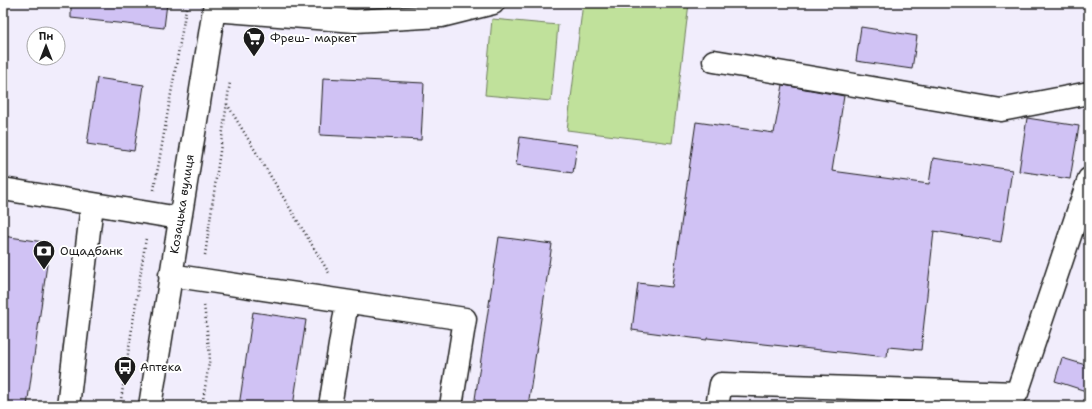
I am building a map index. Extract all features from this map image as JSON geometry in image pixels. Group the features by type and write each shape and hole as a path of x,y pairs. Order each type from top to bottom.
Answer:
{"street":[{"path":"214,6 355,21 441,16 494,3"},
{"name":"Козацька вулиця","path":"150,406 214,6"},
{"path":"714,61 1001,110 1089,93"},
{"path":"717,406 721,384 1014,399 1089,179"},
{"path":"3,189 92,205 179,218"},
{"path":"68,406 92,205"},
{"path":"170,275 464,319 451,406"},
{"path":"330,406 347,302"}],"path":[{"path":"203,74 227,103 347,302"},
{"path":"202,406 210,357 201,279 231,76"}],"green space":[{"path":"583,3 689,3 672,143 567,130"},
{"path":"492,19 558,25 551,101 485,95"}],"building":[{"path":"71,3 167,3 164,28 71,18"},
{"path":"861,27 917,36 912,69 856,61"},
{"path":"97,78 144,85 134,151 87,144"},
{"path":"323,78 424,83 421,140 320,135"},
{"path":"783,85 844,96 832,171 929,184 933,158 1012,170 1001,242 934,231 921,350 888,347 887,357 707,338 707,340 632,330 638,283 672,287 696,122 774,133"},
{"path":"1027,118 1079,126 1070,179 1019,171"},
{"path":"520,137 577,145 573,173 516,165"},
{"path":"3,236 50,243 27,406 3,406"},
{"path":"499,237 552,244 528,406 474,406"},
{"path":"253,312 306,320 293,406 239,406"},
{"path":"1062,358 1089,366 1089,392 1055,381"}],"place":[{"name":"Фреш- маркет","path":"254,58"},
{"name":"Ощадбанк","path":"44,270"},
{"name":"Аптека","path":"125,386"}]}
